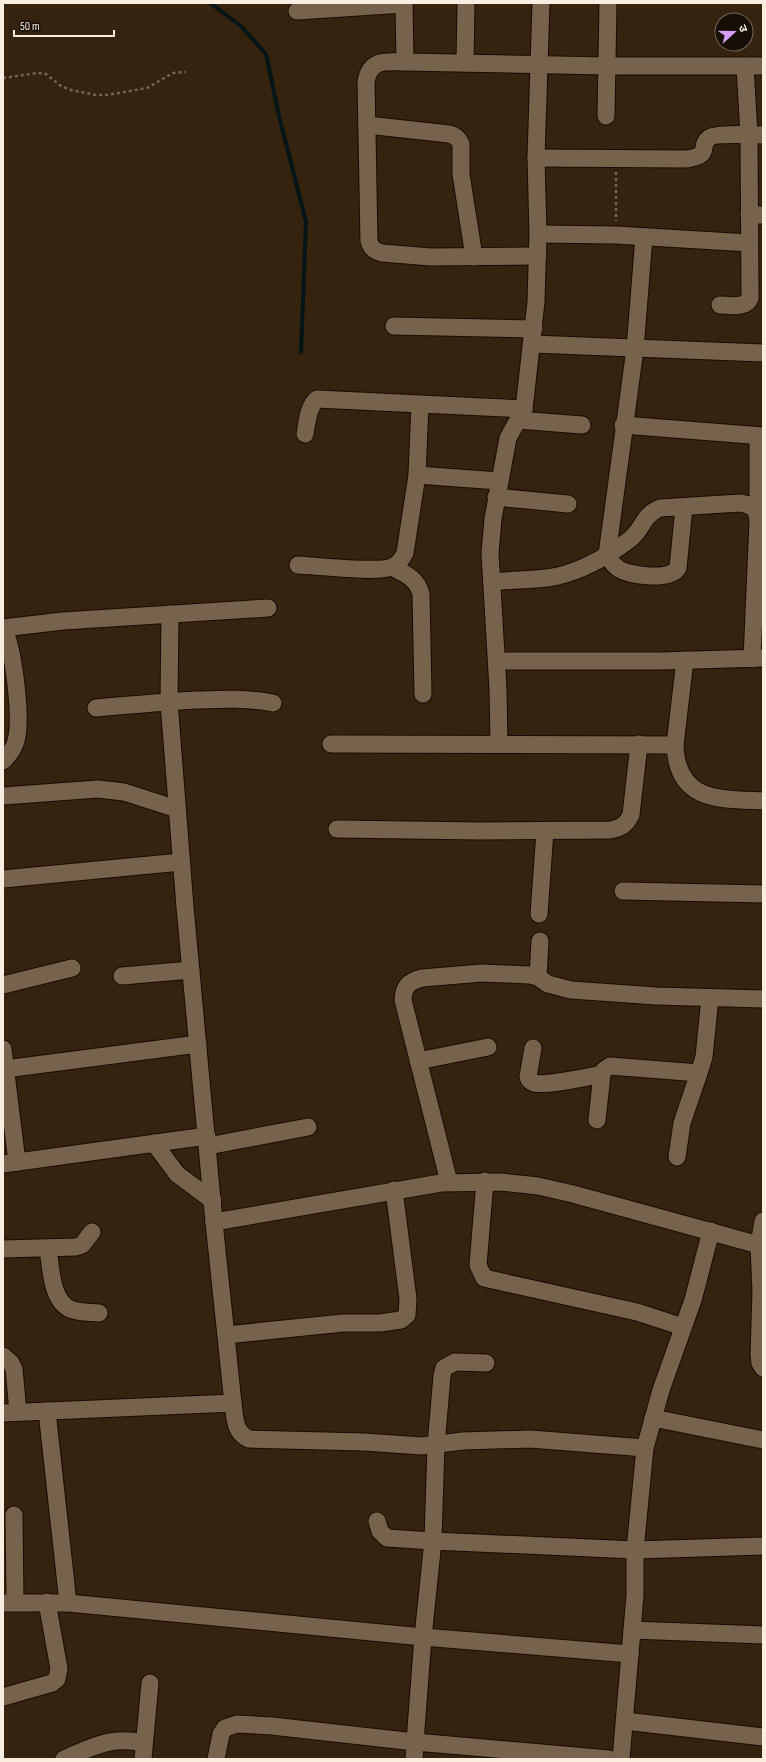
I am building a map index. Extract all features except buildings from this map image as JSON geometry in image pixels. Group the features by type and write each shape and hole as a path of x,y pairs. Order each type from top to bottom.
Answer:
{"street":[{"path":"297,11 404,3 405,62"},
{"path":"465,63 466,3"},
{"path":"499,744 497,661 490,552 493,519 508,438 521,415 533,336 538,256 536,158 541,3"},
{"path":"606,116 608,3"},
{"path":"538,256 431,257 375,252 369,241 366,82 372,67 377,63 383,62 607,66 763,66"},
{"path":"720,305 746,304 756,284 750,243 756,215 756,135 745,66"},
{"path":"367,125 456,136 461,144 461,174 474,257"},
{"path":"536,158 686,160 700,156 704,152 706,141 714,136 756,135"},
{"path":"538,234 616,235 750,243"},
{"path":"644,237 635,349 623,425 607,555 610,561 619,569 642,575 664,576 676,572 678,568 684,507"},
{"path":"394,326 533,336 635,349 763,353"},
{"path":"305,434 310,410 314,400 317,399 420,404 521,415 582,425"},
{"path":"298,565 377,569 392,567 400,562 405,553 417,475 420,404"},
{"path":"497,661 758,658 760,436 623,425"},
{"path":"417,475 498,489 568,504"},
{"path":"492,582 548,578 567,574 581,568 607,555 631,538 639,530 649,513 660,508 740,502 750,504 754,508 759,523"},
{"path":"392,567 414,579 419,585 421,594 423,694"},
{"path":"3,761 16,741 18,725 16,690 8,637 3,628 63,620 268,608"},
{"path":"170,614 168,702 181,862 214,1222 233,1403 238,1431 242,1436 249,1439 364,1442 422,1446 463,1441 530,1439 645,1448"},
{"path":"685,660 675,745 675,759 681,774 687,783 710,797 763,801"},
{"path":"96,708 237,698 273,703"},
{"path":"331,744 675,745"},
{"path":"337,829 545,831 610,830 620,828 627,823 631,815 639,744"},
{"path":"3,796 98,789 124,792 177,809"},
{"path":"539,914 545,831"},
{"path":"3,879 181,862"},
{"path":"623,891 763,894"},
{"path":"538,977 540,941"},
{"path":"3,984 72,968"},
{"path":"122,976 191,970"},
{"path":"439,1183 418,1061 403,1000 403,991 406,985 422,978 482,973 530,975 538,977 548,984 571,990 614,994 763,999"},
{"path":"677,1157 682,1123 704,1057 710,998"},
{"path":"5,1069 198,1044"},
{"path":"418,1061 488,1047"},
{"path":"533,1048 528,1076 529,1080 534,1083 540,1084 602,1074"},
{"path":"3,1049 10,1163 154,1143 207,1141 308,1127"},
{"path":"597,1120 602,1074 606,1067 614,1065 699,1072"},
{"path":"154,1143 177,1174 213,1201"},
{"path":"485,1182 478,1265 484,1278 500,1283 584,1299 636,1312 683,1327"},
{"path":"214,1222 439,1183 485,1182 538,1186 759,1245"},
{"path":"226,1335 343,1323 380,1323 401,1320 407,1315 408,1300 394,1190"},
{"path":"763,1221 759,1245 762,1292 759,1354 760,1363 763,1368"},
{"path":"621,1759 632,1630 635,1550 645,1448 653,1418 693,1300 711,1231"},
{"path":"3,1249 48,1249 76,1247 82,1245 92,1232"},
{"path":"48,1249 55,1287 59,1298 70,1309 98,1313"},
{"path":"3,1356 11,1363 14,1369 10,1412 233,1403"},
{"path":"414,1759 422,1637 433,1541 436,1445 442,1376 444,1368 455,1362 486,1363"},
{"path":"47,1411 68,1602"},
{"path":"653,1418 763,1440"},
{"path":"14,1515 9,1603 68,1602 422,1637 630,1654"},
{"path":"377,1521 380,1531 387,1538 433,1541 635,1550 763,1546"},
{"path":"3,1697 52,1683 59,1675 47,1602"},
{"path":"632,1630 763,1635"},
{"path":"64,1759 112,1741 126,1740 143,1751 150,1683"},
{"path":"625,1721 763,1737"},
{"path":"216,1759 221,1734 225,1728 237,1724 272,1726 415,1742 609,1759"}],"path":[{"path":"3,78 38,73 46,74 61,86 71,90 107,95 147,88 173,73 186,72"},
{"path":"616,160 616,235"}],"waterway":[{"path":"210,3 241,26 266,54 279,116 306,222 301,352"}]}
